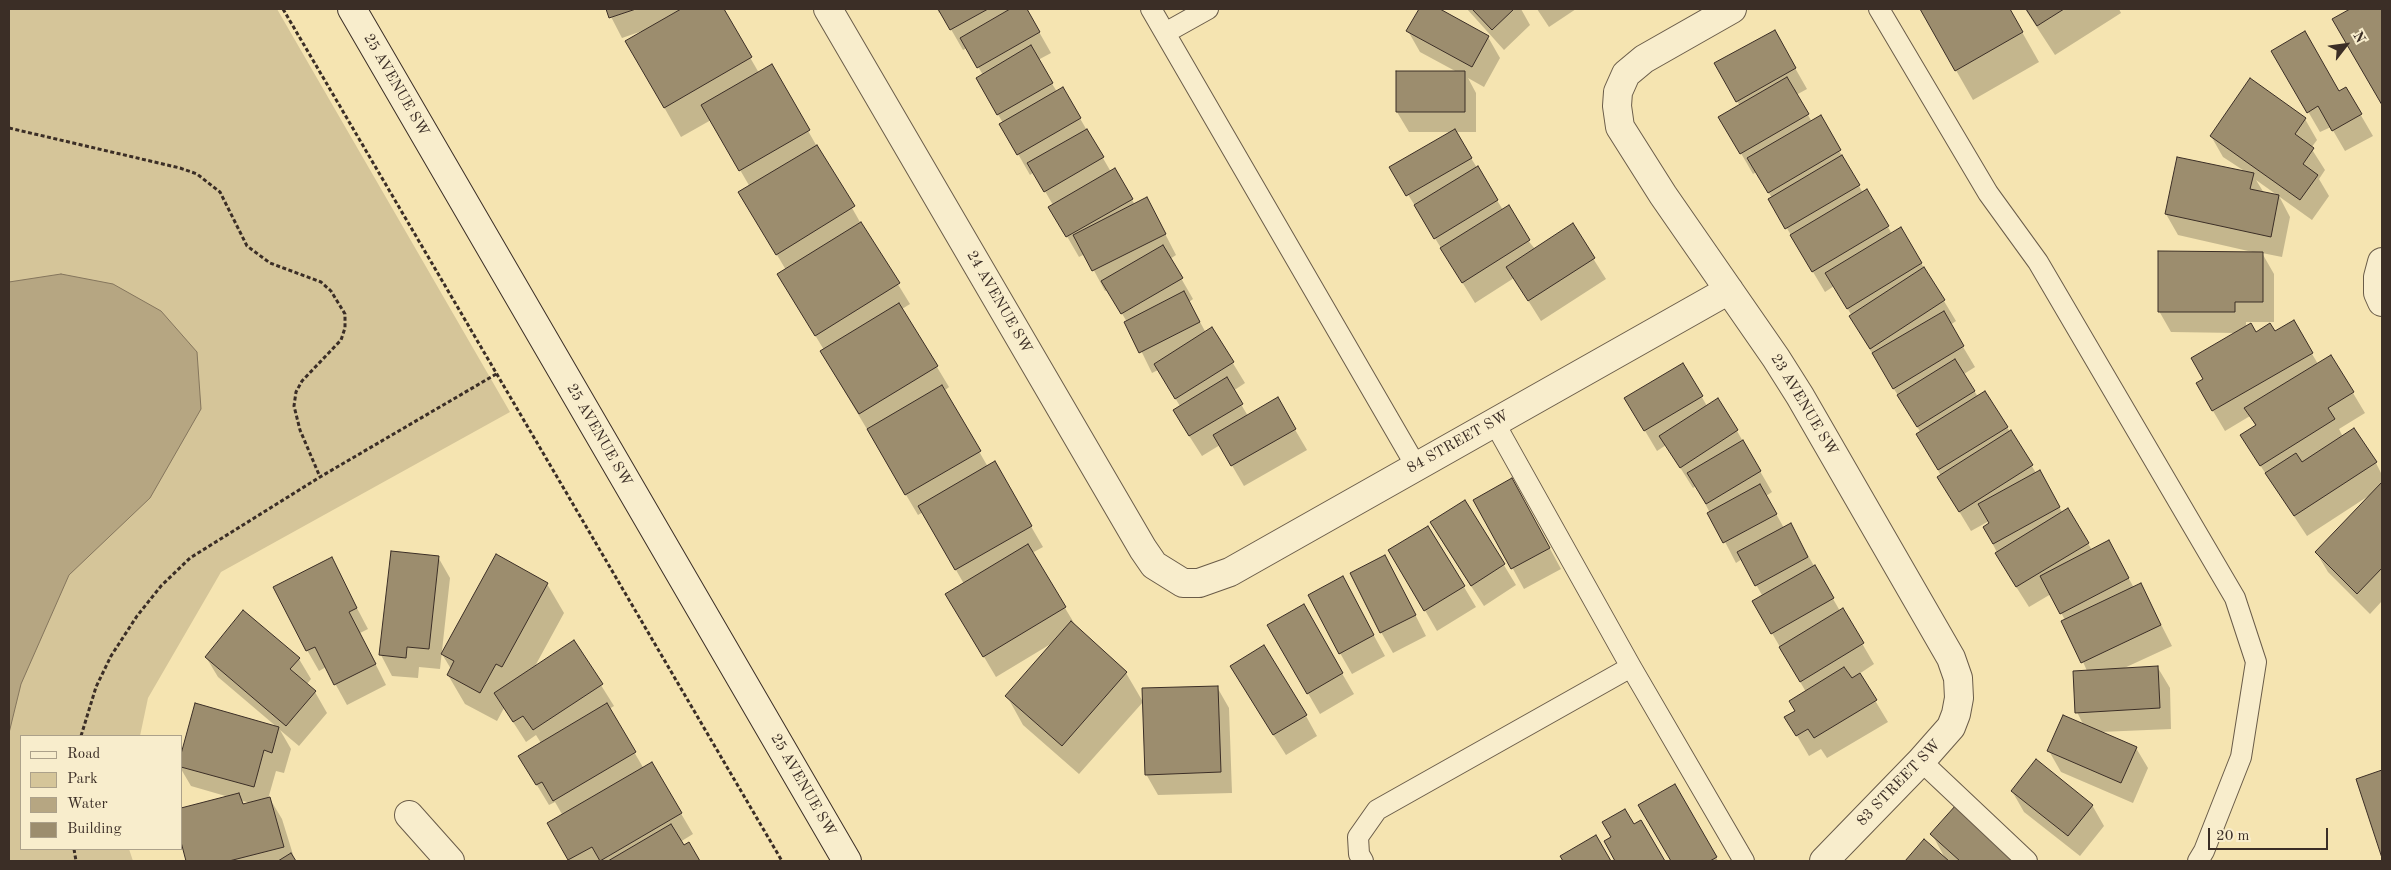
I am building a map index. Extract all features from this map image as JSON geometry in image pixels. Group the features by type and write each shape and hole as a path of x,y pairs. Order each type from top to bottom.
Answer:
{"street":[{"name":"25 AVENUE SW","path":"352,9 846,861"},
{"name":"24 AVENUE SW","path":"828,9 1143,549 1154,565 1183,583"},
{"name":"23 AVENUE SW","path":"1732,9 1644,59 1626,74 1618,92 1617,106 1620,127 1663,195 1800,396 1951,658 1958,678 1959,698"},
{"path":"2382,262 2378,277 2378,293 2382,302"},
{"name":"84 STREET SW","path":"1183,583 1200,583 1230,572 1729,290"},
{"name":"83 STREET SW","path":"1824,861 1921,761 1951,727 1959,698"},
{"path":"409,815 450,861"}],"lane":[{"path":"1151,9 1416,466"},
{"path":"1166,33 1208,9"},
{"path":"1879,9 1988,192 2038,262 2235,598 2256,662 2241,757 2204,851 2198,861"},
{"path":"1494,422 1631,667 1744,861"},
{"path":"1362,861 1359,854 1358,837 1377,810 1631,667"},
{"path":"1921,761 2027,861"}],"path":[{"path":"283,9 498,373 782,861"},
{"path":"9,128 180,168 197,174 220,192 247,246 270,262 321,282 331,291 345,314 345,328 341,340 302,381 296,392 294,406 300,430 320,478"},
{"path":"81,735 96,687 111,656 137,616 161,586 190,558 226,534 498,373"}],"green space":[{"path":"9,9 277,9 510,412 221,572 148,698 140,735 20,735 20,850 129,850 133,861 9,861"}],"water":[{"path":"61,274 113,284 161,311 197,352 201,409 150,498 69,575 21,684 9,733 9,282"}],"building":[{"path":"606,9 636,9 609,18"},
{"path":"681,9 724,9 752,57 664,108 625,41"},
{"path":"938,9 988,9 950,30"},
{"path":"1010,9 1027,9 1040,32 977,68 960,38"},
{"path":"1419,9 1440,9 1489,36 1472,67 1406,31"},
{"path":"1472,9 1514,9 1492,30"},
{"path":"1920,9 2010,9 2023,32 1955,71"},
{"path":"2026,9 2064,9 2037,26"},
{"path":"2350,9 2382,9 2382,105 2332,19"},
{"path":"1775,30 1796,68 1736,102 1714,63"},
{"path":"2305,31 2339,91 2346,87 2362,114 2332,131 2318,106 2307,113 2271,51"},
{"path":"1031,45 1053,83 997,115 976,78"},
{"path":"772,64 810,130 739,171 701,105"},
{"path":"1396,71 1465,71 1465,112 1396,112"},
{"path":"1787,77 1809,114 1740,154 1718,117"},
{"path":"2250,78 2306,118 2295,134 2314,148 2303,164 2318,175 2300,200 2210,136"},
{"path":"1063,87 1081,118 1017,155 999,124"},
{"path":"1821,115 1841,150 1768,193 1747,158"},
{"path":"1087,129 1104,157 1044,192 1027,163"},
{"path":"1455,129 1472,158 1406,196 1389,167"},
{"path":"817,145 855,206 776,255 738,192"},
{"path":"1842,155 1860,185 1785,229 1768,199"},
{"path":"2177,157 2254,173 2250,189 2279,195 2271,237 2165,214"},
{"path":"1478,166 1498,200 1434,239 1414,205"},
{"path":"1115,168 1133,199 1066,237 1048,207"},
{"path":"1867,189 1889,226 1812,272 1790,235"},
{"path":"1147,197 1166,234 1092,271 1073,235"},
{"path":"1509,205 1530,240 1462,283 1440,248"},
{"path":"861,222 900,283 815,336 777,274"},
{"path":"1573,223 1595,258 1528,301 1506,267"},
{"path":"1901,227 1922,263 1847,309 1825,273"},
{"path":"1163,245 1183,278 1121,314 1101,281"},
{"path":"2158,251 2263,252 2263,302 2235,302 2235,312 2158,312"},
{"path":"1924,267 1945,300 1870,349 1849,316"},
{"path":"1184,291 1200,322 1139,353 1124,322"},
{"path":"899,303 938,366 859,414 820,351"},
{"path":"1944,311 1964,346 1893,389 1872,353"},
{"path":"2294,320 2313,353 2212,411 2196,383 2203,379 2191,358 2251,323 2256,332 2270,323 2275,331"},
{"path":"1212,327 1234,362 1175,399 1154,364"},
{"path":"2331,355 2354,392 2328,408 2335,419 2260,466 2240,435 2256,425 2244,408"},
{"path":"1955,359 1975,391 1917,427 1897,395"},
{"path":"1683,363 1703,396 1644,431 1624,398"},
{"path":"1227,377 1243,404 1189,436 1173,410"},
{"path":"942,385 981,451 905,495 867,429"},
{"path":"1985,391 2008,427 1938,470 1916,434"},
{"path":"1278,397 1296,429 1231,466 1213,435"},
{"path":"1718,398 1738,430 1680,468 1659,436"},
{"path":"2354,428 2377,462 2294,516 2265,473 2296,453 2302,462"},
{"path":"2011,430 2033,465 1959,512 1937,477"},
{"path":"1743,440 1761,471 1706,504 1687,473"},
{"path":"995,461 1032,526 955,570 918,506"},
{"path":"2040,470 2060,507 1993,544 1983,527 1989,523 1978,504"},
{"path":"1512,478 1550,548 1511,569 1473,500"},
{"path":"2382,482 2382,568 2357,594 2315,552"},
{"path":"1760,484 1777,514 1723,543 1707,513"},
{"path":"1465,500 1505,564 1471,586 1430,522"},
{"path":"2068,508 2089,543 2016,587 1995,553"},
{"path":"1791,523 1808,557 1755,586 1737,552"},
{"path":"1428,526 1465,586 1424,611 1388,550"},
{"path":"2109,540 2129,578 2060,614 2040,576"},
{"path":"1028,544 1066,607 983,657 945,594"},
{"path":"391,551 439,556 429,649 407,647 406,658 379,655"},
{"path":"496,554 548,583 502,667 496,664 480,693 447,675 454,661 441,654"},
{"path":"1385,555 1416,615 1380,633 1350,573"},
{"path":"332,557 357,608 349,612 376,664 334,685 315,647 306,651 273,587"},
{"path":"1815,565 1834,598 1771,634 1752,601"},
{"path":"1343,576 1374,635 1339,654 1308,595"},
{"path":"2141,583 2161,625 2081,663 2061,621"},
{"path":"1304,604 1343,673 1307,694 1267,625"},
{"path":"1843,608 1864,643 1800,682 1779,647"},
{"path":"243,610 300,658 290,669 316,691 286,726 205,657"},
{"path":"1071,621 1127,672 1062,746 1005,696"},
{"path":"574,640 603,684 533,730 523,716 513,722 494,693"},
{"path":"1264,645 1307,715 1273,735 1230,666"},
{"path":"2158,666 2160,708 2075,713 2073,671"},
{"path":"1844,667 1852,678 1860,673 1877,700 1814,738 1808,729 1796,736 1784,717 1795,711 1789,701"},
{"path":"1218,686 1221,772 1145,775 1142,688"},
{"path":"195,703 279,727 272,753 264,750 254,787 182,767 182,750"},
{"path":"607,703 636,752 553,801 542,782 536,785 518,756"},
{"path":"2063,715 2137,747 2121,783 2047,751"},
{"path":"2036,759 2093,805 2068,836 2011,791"},
{"path":"652,762 682,813 600,861 592,847 568,860 547,823"},
{"path":"2382,770 2382,858 2356,779"},
{"path":"1675,784 1717,857 1710,861 1671,861 1638,805"},
{"path":"239,793 243,804 270,797 284,847 229,861 186,861 182,846 182,808"},
{"path":"1956,805 2019,861 1960,861 1930,834"},
{"path":"1625,809 1634,824 1641,820 1665,861 1615,861 1604,841 1611,837 1602,822"},
{"path":"671,824 684,845 689,842 700,861 608,861"},
{"path":"1596,835 1611,861 1563,861 1560,856"},
{"path":"1924,839 1949,861 1905,861"},
{"path":"291,853 296,861 278,861"}]}
